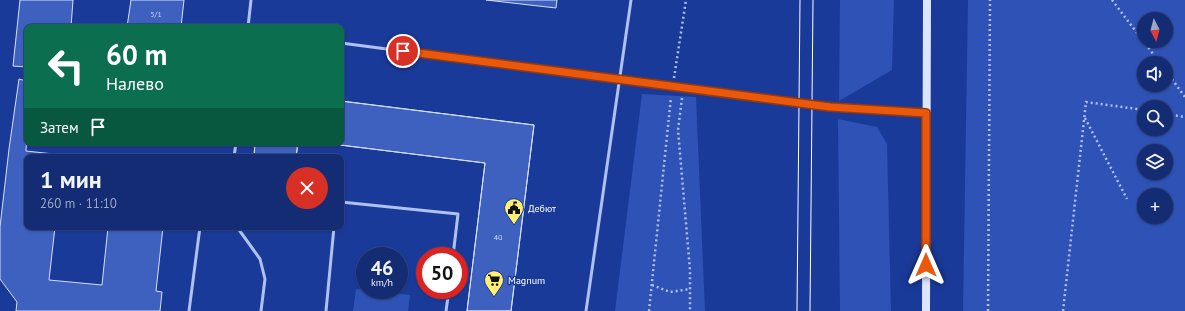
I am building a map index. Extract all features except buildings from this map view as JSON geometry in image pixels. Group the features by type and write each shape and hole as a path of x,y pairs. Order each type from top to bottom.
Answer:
{"main road":[{"path":"926,311 927,0"}],"lane":[{"path":"248,24 251,0"},
{"path":"586,311 631,0"},
{"path":"344,43 830,107 926,113"},
{"path":"344,202 458,214 454,247"},
{"path":"189,311 200,230"},
{"path":"238,230 260,259 265,279 261,311"},
{"path":"326,311 334,230"},
{"path":"446,311 448,299"}],"path":[{"path":"649,311 672,86 686,0"},
{"path":"988,311 990,0"},
{"path":"1112,0 1155,56"},
{"path":"1173,81 1185,97"},
{"path":"684,87 678,130 690,270 690,311"},
{"path":"1063,311 1086,102 1137,109"},
{"path":"1173,115 1185,117"},
{"path":"1084,118 1127,199"},
{"path":"652,285 670,292 690,289"}],"shaded area":[{"path":"840,0 894,0 892,70 839,101"},
{"path":"968,0 1185,0 1185,311 963,311"},
{"path":"642,94 696,97 705,311 615,311"},
{"path":"838,119 877,127 887,144 891,311 840,311"},
{"path":"356,289 356,299 408,299 408,295 410,295 408,311 353,311"}],"tram line":[{"path":"797,311 800,0"},
{"path":"810,311 813,0"}],"place":[{"name":"Дебют","path":"514,225"},
{"name":"Magnum","path":"494,297"}],"route":[{"path":"403,51 830,107 926,113 926,265"}]}
